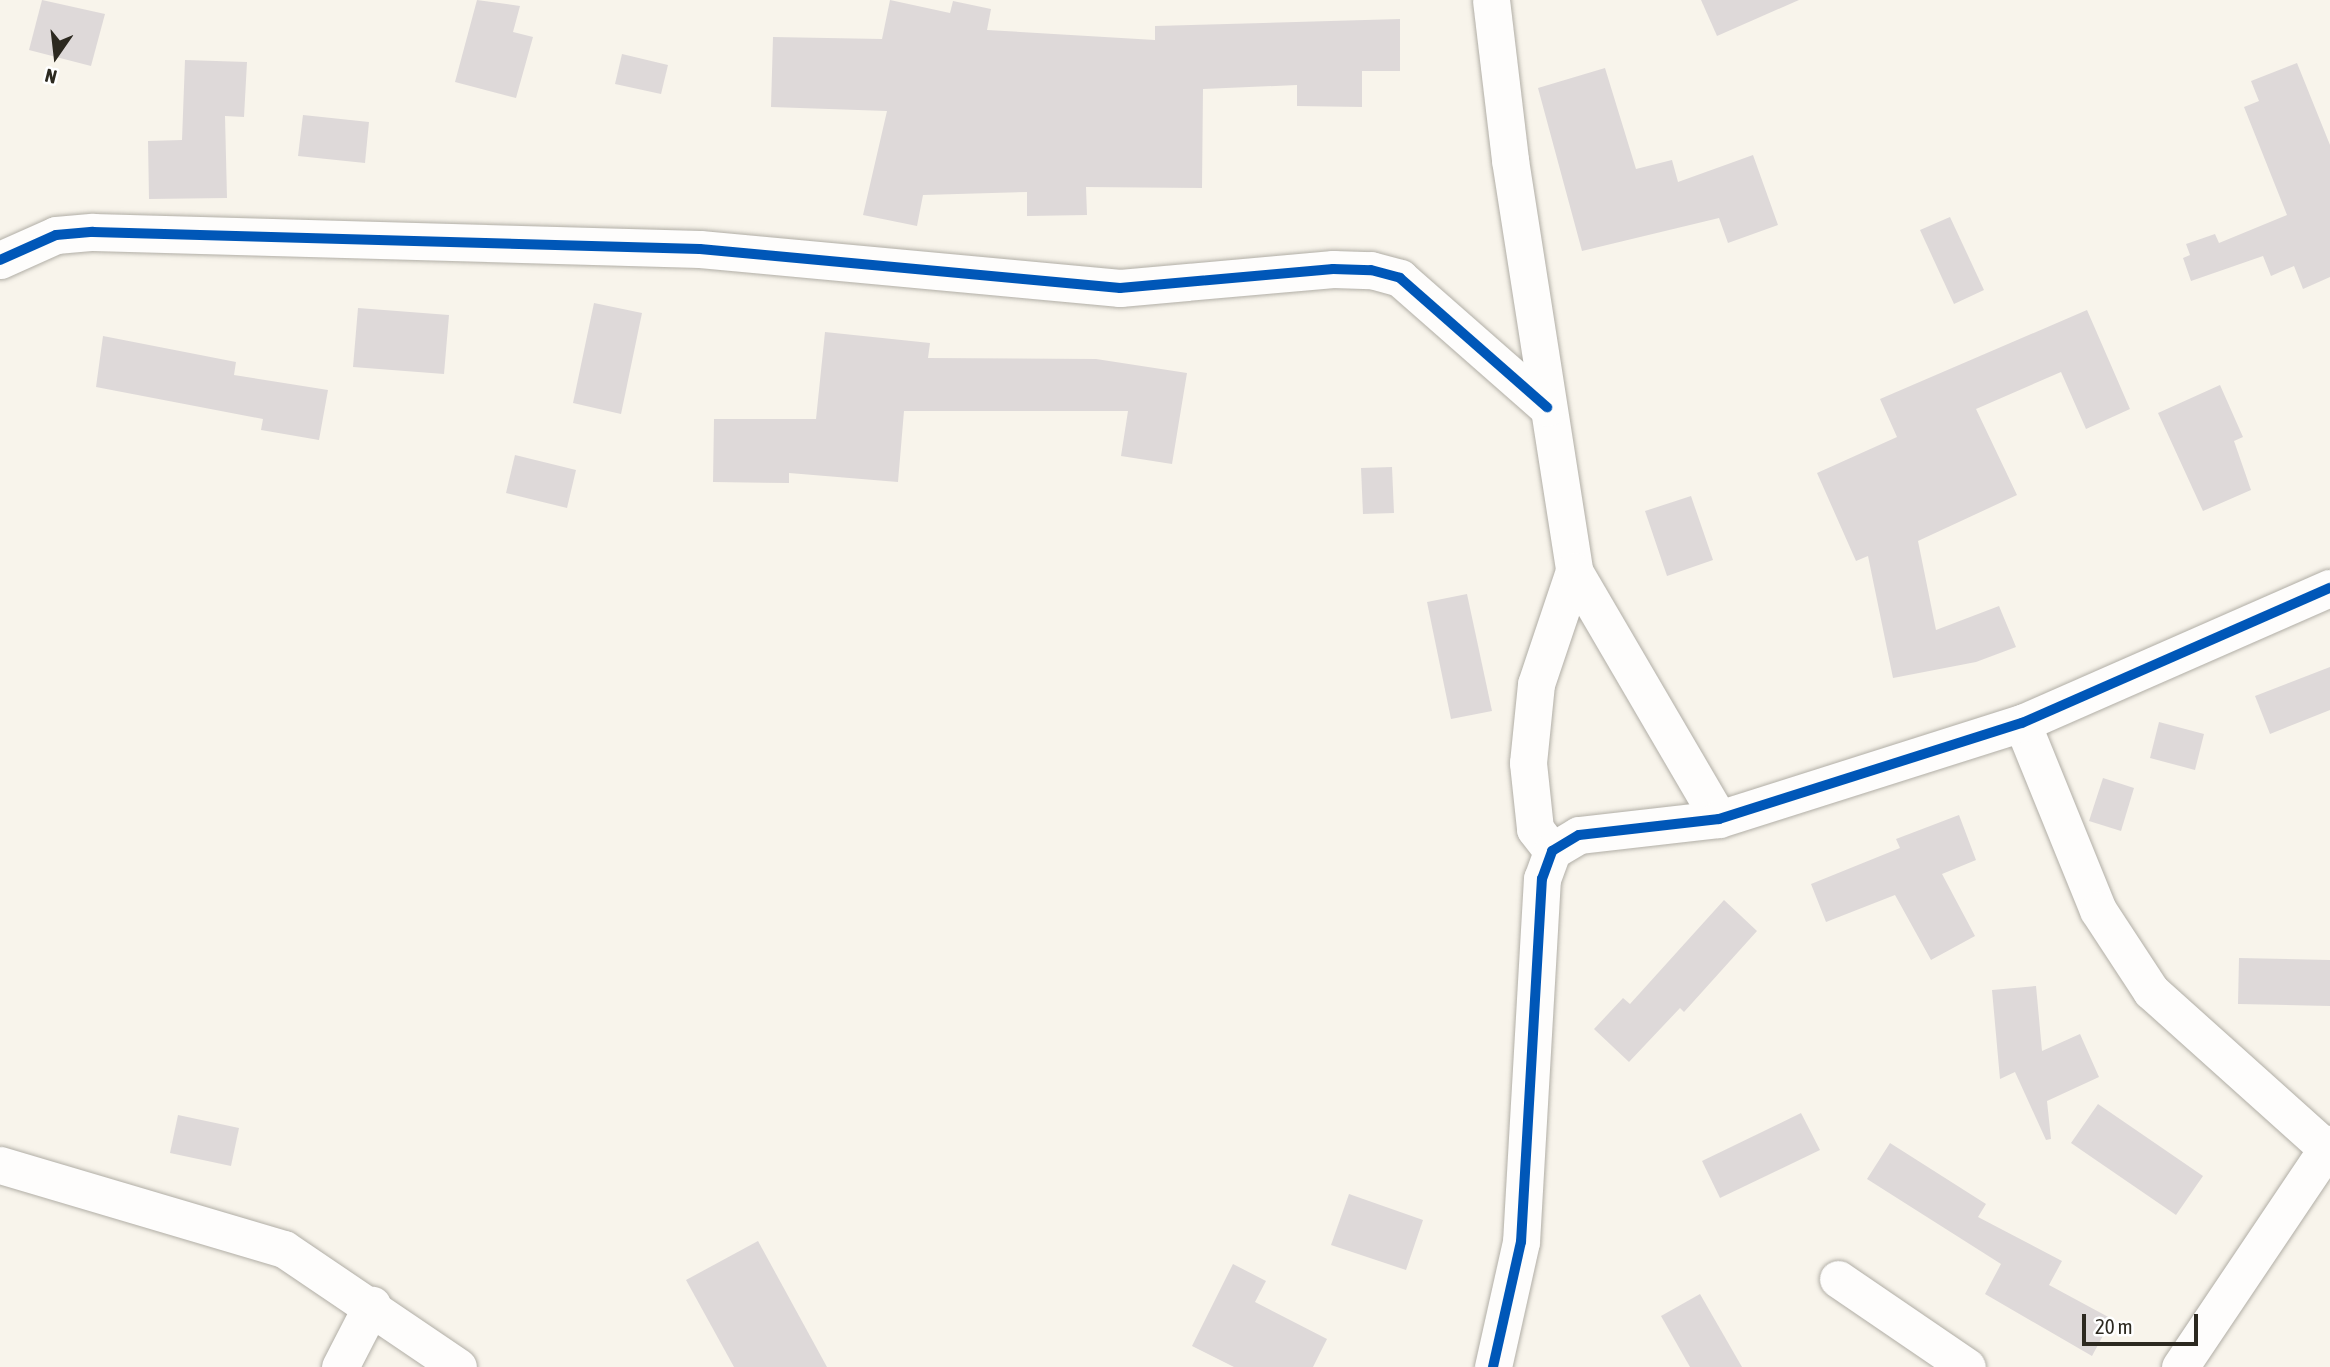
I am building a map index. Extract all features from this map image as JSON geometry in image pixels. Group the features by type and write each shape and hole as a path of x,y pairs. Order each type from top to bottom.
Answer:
{"street":[{"path":"1490,0 1547,407 1563,477 1574,571 1719,819"},
{"path":"0,260 56,234 93,232 700,249 1120,288 1333,269 1371,270 1400,278 1547,407"},
{"path":"1552,851 1535,829 1528,763 1536,684 1574,571"},
{"path":"1493,1367 1521,1242 1542,879 1552,851 1579,835 1719,819 2022,723 2330,588"},
{"path":"2022,723 2098,910 2151,991 2328,1147 2180,1367"},
{"path":"0,1165 284,1249 372,1305 458,1367"},
{"path":"1838,1279 1966,1367"},
{"path":"340,1367 372,1305"}],"building":[{"path":"42,0 105,14 91,66 29,50"},
{"path":"477,0 520,6 513,32 533,37 516,98 455,82"},
{"path":"890,0 950,13 953,1 991,9 987,30 1155,40 1155,26 1400,19 1400,71 1362,71 1362,107 1297,106 1297,85 1203,89 1202,188 1086,187 1087,215 1027,216 1027,192 923,195 917,226 863,215 887,111 771,107 773,37 882,39"},
{"path":"1701,0 1799,0 1717,36"},
{"path":"622,54 668,65 661,94 615,84"},
{"path":"185,60 247,62 244,117 225,116 227,198 149,199 148,141 182,140"},
{"path":"2297,63 2330,145 2330,277 2303,289 2294,266 2271,276 2263,256 2191,281 2183,258 2190,255 2186,244 2215,234 2219,243 2287,215 2244,107 2259,101 2251,81"},
{"path":"1605,68 1636,169 1672,160 1678,182 1753,155 1778,225 1728,243 1719,218 1582,251 1538,88"},
{"path":"303,115 369,122 365,163 298,156"},
{"path":"1950,217 1984,290 1954,304 1920,230"},
{"path":"594,303 642,313 621,414 573,403"},
{"path":"358,308 449,315 444,374 353,367"},
{"path":"2087,310 2130,409 2086,429 2061,372 1976,409 2017,495 1918,541 1936,630 1999,606 2016,647 1976,662 1893,678 1868,556 1856,561 1817,473 1897,437 1880,399"},
{"path":"825,332 930,343 928,358 1096,359 1187,373 1172,464 1121,456 1128,411 904,411 898,482 789,473 789,483 713,482 714,419 816,419"},
{"path":"103,336 236,362 234,375 328,390 319,440 261,430 263,419 96,387"},
{"path":"2220,385 2243,437 2234,441 2251,490 2203,511 2158,413"},
{"path":"515,455 576,470 567,508 506,493"},
{"path":"1392,467 1394,513 1363,514 1361,468"},
{"path":"1691,496 1713,560 1667,576 1645,511"},
{"path":"1467,594 1492,711 1451,719 1427,602"},
{"path":"2330,667 2330,710 2270,734 2255,696"},
{"path":"2159,722 2204,734 2195,770 2150,758"},
{"path":"2103,778 2134,788 2121,831 2089,821"},
{"path":"1959,815 1976,860 1942,874 1975,936 1931,960 1895,895 1826,922 1811,884 1900,848 1896,839"},
{"path":"1724,900 1757,931 1684,1012 1680,1008 1629,1062 1594,1029 1623,998 1630,1004"},
{"path":"2239,958 2330,960 2330,1006 2238,1004"},
{"path":"2036,986 2042,1051 2080,1034 2099,1077 2047,1101 2051,1139 2046,1140 2015,1072 2000,1079 1992,990"},
{"path":"2098,1104 2203,1176 2176,1215 2071,1143"},
{"path":"1801,1113 1820,1150 1720,1198 1702,1161"},
{"path":"178,1115 239,1128 231,1166 170,1153"},
{"path":"1890,1143 1986,1204 1978,1217 2062,1261 2049,1285 2112,1319 2092,1356 1985,1294 2001,1264 1867,1179"},
{"path":"1349,1194 1423,1220 1406,1270 1331,1245"},
{"path":"758,1241 827,1367 734,1367 686,1280"},
{"path":"1233,1264 1266,1281 1255,1302 1327,1339 1313,1367 1234,1367 1192,1346"},
{"path":"1700,1294 1742,1367 1690,1367 1661,1316"}],"cycle path":[{"path":"0,260 56,235 93,232 700,249 1120,288 1333,269 1371,270 1400,278 1547,407"},
{"path":"1493,1367 1521,1242 1542,879 1552,851 1579,835 1719,819 2022,723 2330,588"}]}
